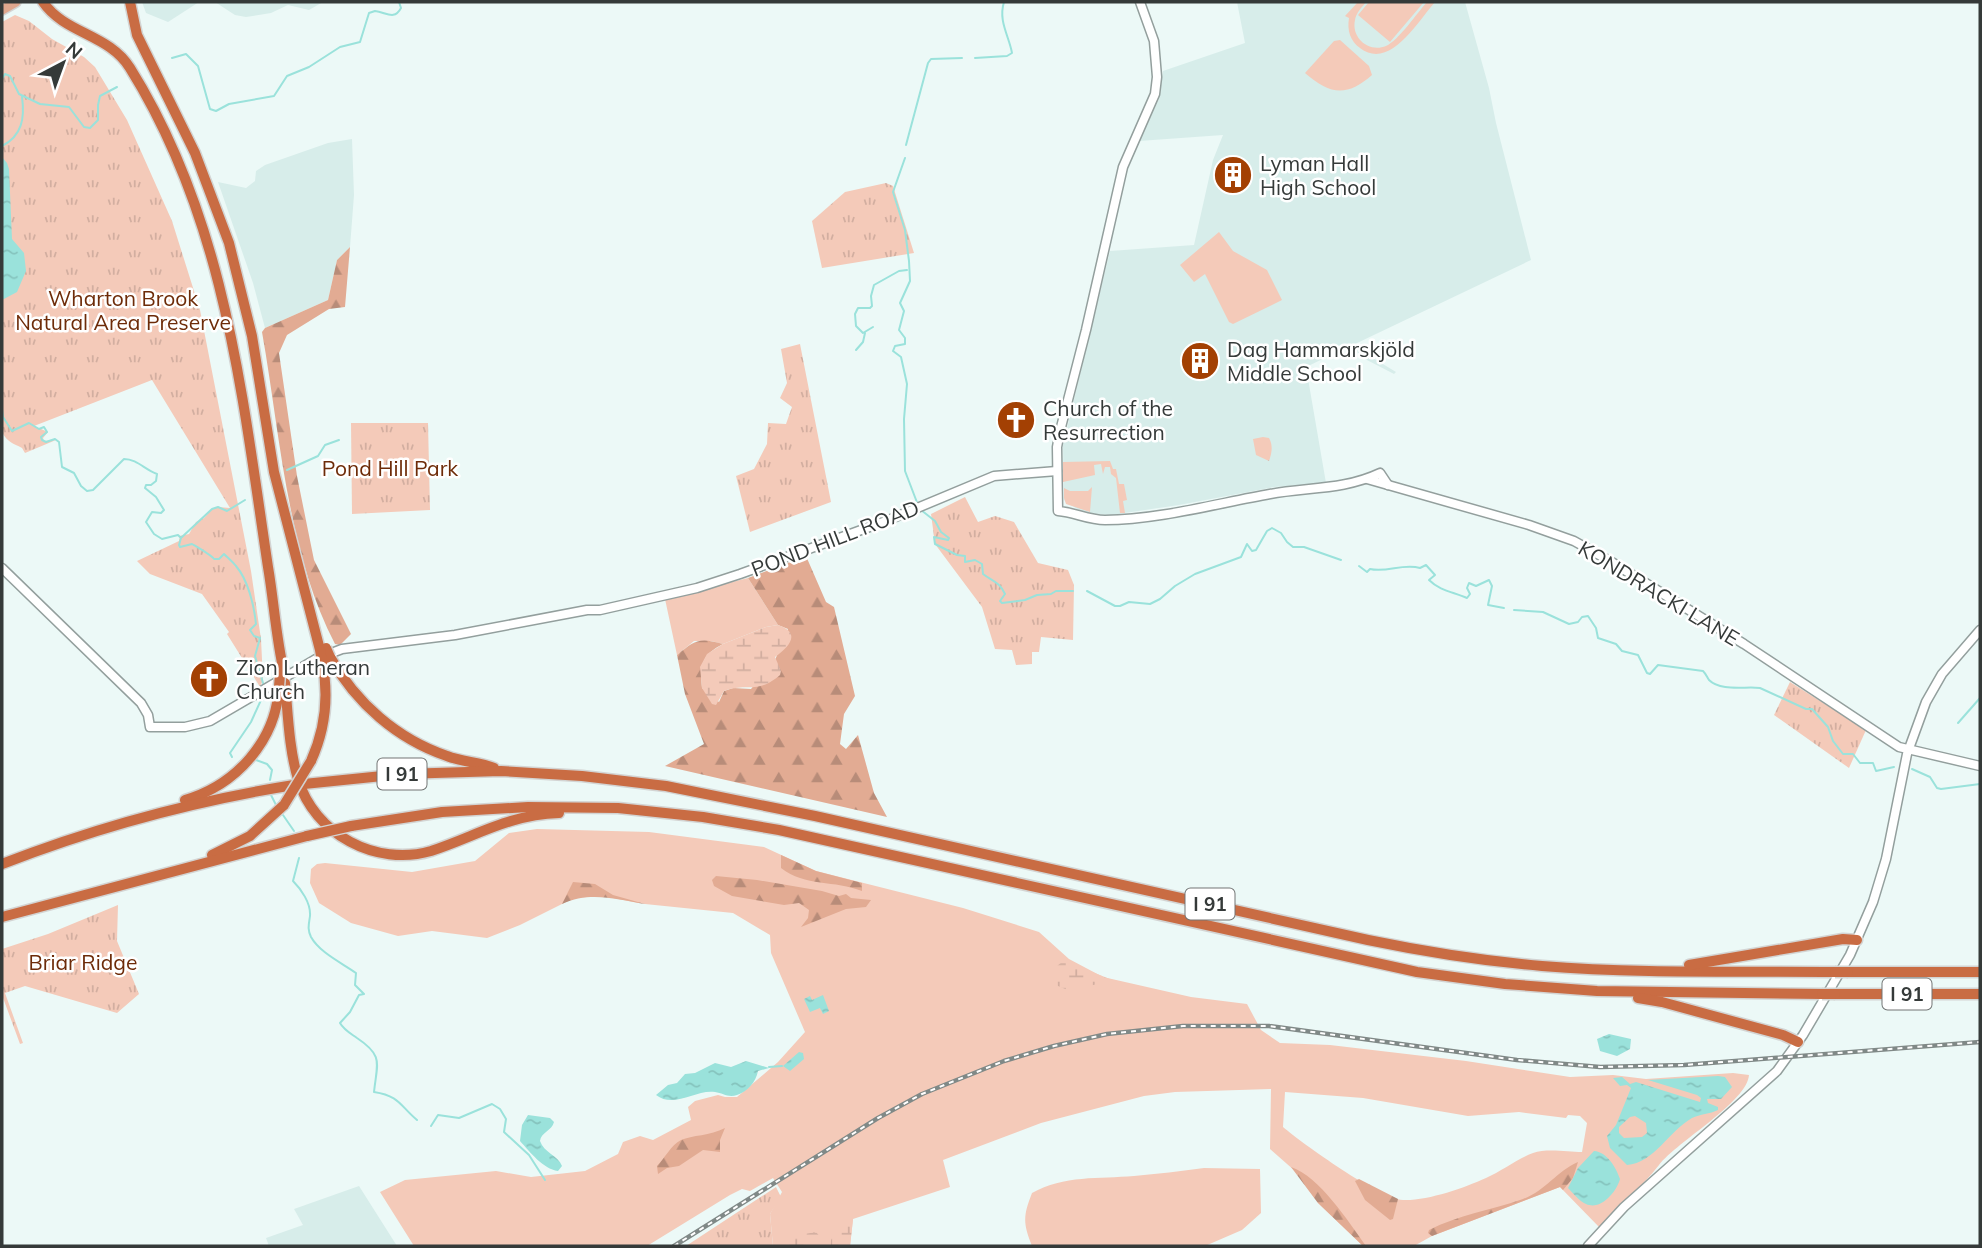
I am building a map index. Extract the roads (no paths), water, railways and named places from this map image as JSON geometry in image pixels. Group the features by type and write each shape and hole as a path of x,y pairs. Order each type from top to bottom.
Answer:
{"highway":[{"path":"43,2 62,22 103,41 124,59 166,136 198,213 219,279 234,349 295,766 302,790 313,810 326,825 347,841 364,849 390,854 417,854 437,849 516,818 618,808"},
{"path":"130,2 137,36 195,153 229,243 250,327 274,472 325,654 324,713 319,739 298,786 284,806 250,836 187,867"},
{"path":"325,654 355,693 394,729 442,754 488,765 500,771"},
{"path":"178,804 221,783 248,760 269,727 282,676"},
{"name":"I 91","path":"2,864 178,804 299,784 402,774 500,771 602,778 712,793 1412,948 1525,964 1649,971 1980,972"},
{"name":"I 91","path":"2,917 351,826 419,815 501,807 618,808 685,814 769,828 1404,970 1505,984 1607,992 1980,994"},
{"path":"1649,971 1665,966 1710,963 1843,939 1857,940"},
{"path":"1607,992 1622,997 1662,1002 1783,1034 1798,1042"}],"main road":[{"path":"2,10 16,2"},
{"path":"1057,471 1060,431 1123,167 1155,94 1157,78 1154,41 1140,2"},
{"name":"POND HILL ROAD","path":"2,568 139,701 147,712 150,727 185,727 210,721 316,659 342,649 455,635 587,610 600,610 698,587 776,561 994,476 1027,471 1057,471"},
{"name":"KONDRACKI LANE","path":"1057,471 1058,510 1093,519 1119,519 1277,493 1337,487 1367,479 1529,525 1581,545 1744,644 1891,741 1908,750 1980,766"},
{"path":"1367,479 1380,473 1388,485"},
{"path":"1588,1246 1624,1207 1777,1071 1798,1042 1857,940 1883,871 1908,750 1926,702 1938,681 1980,630"}],"water":[{"path":"2,157 9,169 12,239 24,253 26,271 17,292 2,300"},
{"path":"823,995 829,1011 823,1014 820,1008 810,1012 804,999 810,996 812,1000"},
{"path":"1609,1034 1631,1039 1630,1049 1617,1056 1600,1051 1597,1039"},
{"path":"799,1052 803,1053 804,1059 790,1071 783,1066"},
{"path":"746,1061 769,1068 758,1071 750,1086 737,1095 708,1092 670,1100 656,1095 668,1085 677,1083 685,1074 695,1073 715,1063 731,1067"},
{"path":"1718,1076 1725,1077 1732,1087 1721,1099 1707,1099 1708,1103 1718,1107 1718,1110 1692,1118 1645,1159 1627,1165 1610,1148 1607,1136 1616,1125 1631,1088 1627,1085 1620,1086 1613,1078 1622,1077 1630,1084 1636,1082 1700,1102 1701,1098 1648,1080","holes":["1635,1116 1646,1123 1647,1133 1642,1137 1624,1138 1619,1133 1619,1127 1630,1117"]},
{"path":"528,1115 550,1118 554,1122 540,1141 560,1162 562,1166 558,1171 542,1164 520,1141 522,1125"},
{"path":"1594,1151 1603,1154 1610,1161 1620,1179 1608,1199 1597,1205 1586,1204 1568,1188 1578,1168"}],"waterway":[{"path":"172,58 186,54 198,66 210,109 216,111 229,104 274,96 287,76 309,67 340,47 360,42 369,13 375,11 396,14 401,8 399,2"},
{"path":"975,58 1007,56 1012,53 1003,22 1004,2"},
{"path":"906,145 928,63 931,59 962,58"},
{"path":"2,79 5,74 10,76 19,94 40,104 69,107 84,127 90,128 98,120 100,96 117,87"},
{"path":"2,146 14,137 21,126 22,97"},
{"path":"905,158 893,192 905,230 910,281 900,303 904,311 899,330 905,338 905,344 895,346 893,351 901,357 907,384 904,419 905,471 918,505"},
{"path":"873,327 863,333 856,326 855,314 858,308 872,306 874,285 899,271 907,270"},
{"path":"856,350 863,342 865,333"},
{"path":"2,409 3,417 12,431 29,423 39,429 44,427 47,432 41,437 42,440 46,442 55,439 59,442 62,467 74,473 87,491 93,490 124,459 157,474 156,481 145,488 156,497 164,510 161,513 152,512 146,522 154,534 162,539 178,535 181,538 180,547 192,544 214,559 219,559 224,554 240,572 250,593 255,617 256,624 250,630 254,636 260,638 255,656 263,683"},
{"path":"287,470 318,456 325,445 339,440"},
{"path":"182,537 212,509 218,507 227,511 245,500"},
{"path":"921,510 935,521 941,532 949,538 934,537 935,544 965,556 965,562 975,560 982,564 983,574 1003,590 1005,594 1000,601 1002,603 1056,591 1073,591"},
{"path":"1087,591 1115,606 1129,602 1150,604 1195,574 1241,557 1247,544 1252,551 1256,550 1267,531 1272,528 1281,533 1293,547 1304,547 1341,560"},
{"path":"1359,566 1367,572 1370,569 1420,568 1426,565 1435,575 1429,580 1433,584 1467,598 1470,594 1467,588 1469,583 1476,586 1489,580 1492,586 1488,605 1504,608"},
{"path":"1514,610 1543,612 1569,624 1588,616 1596,628 1598,638 1616,644 1622,651 1638,655 1647,673 1650,674 1658,665 1703,671 1709,680 1720,686 1760,688 1806,709 1812,709 1828,727 1833,741 1843,754 1853,754 1860,763 1873,763 1876,771 1894,767"},
{"path":"1958,723 1980,698"},
{"path":"232,757 230,753 251,722 261,700"},
{"path":"256,760 267,764 272,770 270,780"},
{"path":"1912,769 1930,777 1937,788 1941,789 1980,784"},
{"path":"271,795 276,805"},
{"path":"283,815 294,831"},
{"path":"299,858 293,881 309,906 311,937 326,953 356,973 355,985 364,994 359,995 340,1023 375,1055 377,1067 374,1092 395,1099 417,1120"},
{"path":"769,1067 782,1066"},
{"path":"431,1126 438,1115 459,1118 492,1104 500,1109 506,1119 504,1132 529,1155 545,1180"}],"railway":[{"path":"674,1246 878,1118 922,1094 1004,1061 1107,1034 1183,1026 1269,1026 1517,1060 1600,1067 1684,1065 1980,1042"}],"place":[{"name":"Lyman Hall High School","path":"1233,175"},
{"name":"Dag Hammarskjöld Middle School","path":"1200,361"},
{"name":"Church of the Resurrection","path":"1016,420"},
{"name":"Zion Lutheran Church","path":"209,679"}],"park label":[{"name":"Wharton Brook Natural Area Preserve","path":"123,310"},
{"name":"Pond Hill Park","path":"390,468"},
{"name":"Briar Ridge","path":"83,962"}]}
